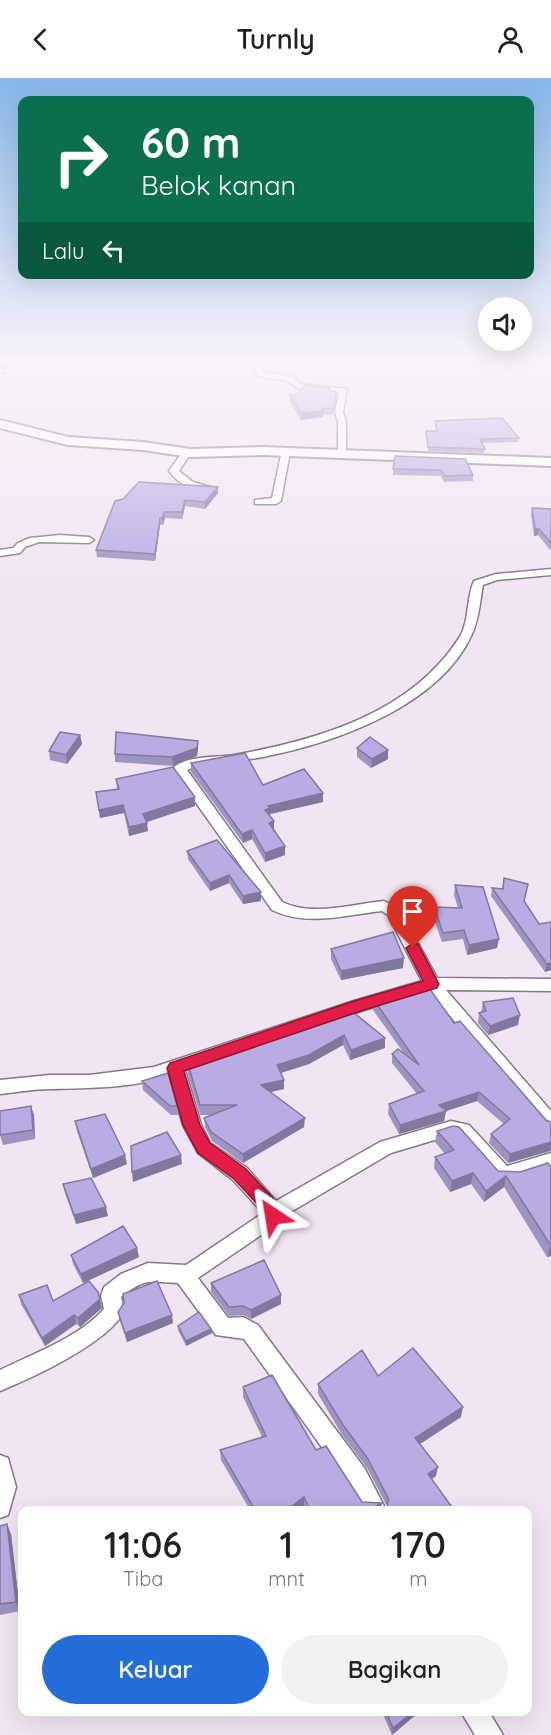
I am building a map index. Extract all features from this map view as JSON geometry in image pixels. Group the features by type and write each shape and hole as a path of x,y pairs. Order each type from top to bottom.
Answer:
{"street":[{"path":"47,437 57,440 143,446 186,453 285,452 551,462"},
{"path":"342,437 343,455"},
{"path":"258,502 276,501 285,452"},
{"path":"186,453 177,462 174,471 176,476 190,485 211,490"},
{"path":"0,553 16,551 20,545 29,540 89,540"},
{"path":"551,572 496,577 478,584 465,636 442,666 411,695 384,711 293,748 249,758 188,765 179,769 277,906 286,912 302,914 384,906 394,912 432,984 551,1123"},
{"path":"0,1087 50,1082 89,1082 154,1074 360,1005 432,984 551,985"},
{"path":"175,1068 192,1125 204,1148 240,1174 274,1212"},
{"path":"0,1381 97,1329 112,1315 115,1306 111,1293 135,1276 146,1272 184,1275 196,1270 269,1220 274,1212 386,1147 451,1128 463,1130 503,1174 513,1174 551,1161"},
{"path":"184,1275 221,1326 226,1329 246,1328 251,1332 357,1478 373,1506"},
{"path":"0,1466 5,1482 5,1495 0,1507"},
{"path":"477,1716 490,1735"}],"building":[{"path":"427,437 519,438 480,439 485,449 428,447"},
{"path":"395,456 465,459 473,475 445,476 441,470 393,469"},
{"path":"139,482 218,487 205,502 185,500 182,512 164,512 160,518 155,554 96,550 115,501 123,499"},
{"path":"532,508 551,509 551,543 539,529 535,529"},
{"path":"60,732 80,735 66,755 49,751"},
{"path":"116,732 198,741 197,748 172,757 115,754"},
{"path":"370,737 388,750 372,759 357,748"},
{"path":"245,753 263,785 304,769 323,793 268,806 270,808 265,810 274,821 269,823 285,846 265,853 252,830 242,834 191,763"},
{"path":"173,767 195,797 143,814 147,823 129,827 123,805 99,810 96,792 119,789 116,779"},
{"path":"217,840 261,892 243,896 229,875 210,883 187,851"},
{"path":"504,878 528,884 524,901 539,924 551,922 551,963 547,964 492,888 503,889"},
{"path":"455,885 483,887 499,939 469,945 464,930 443,933 434,907 462,908"},
{"path":"393,932 404,958 341,971 331,949"},
{"path":"427,985 454,1023 460,1021 546,1120 551,1122 551,1142 510,1154 491,1134 510,1119 479,1092 439,1105 446,1111 400,1125 389,1104 424,1091 392,1054 398,1049 419,1065 374,1000"},
{"path":"513,998 520,1015 490,1026 479,1013 486,1011 483,1002"},
{"path":"348,1008 385,1038 351,1050 344,1035 309,1055 277,1065 284,1080 261,1085 305,1118 243,1154 211,1132 204,1118 237,1105 200,1105 188,1064 230,1049 232,1052 265,1043 262,1037 290,1028 292,1031"},
{"path":"168,1073 177,1106 170,1106 142,1081"},
{"path":"31,1106 33,1130 0,1135 0,1111"},
{"path":"105,1114 125,1155 91,1169 75,1121"},
{"path":"453,1126 459,1127 498,1171 520,1172 548,1163 551,1167 551,1246 506,1176 486,1191 473,1173 452,1181 435,1157 454,1150 437,1131"},
{"path":"167,1132 181,1155 132,1172 131,1146"},
{"path":"91,1178 106,1207 74,1215 63,1184"},
{"path":"123,1226 137,1248 81,1274 71,1255"},
{"path":"264,1260 281,1295 251,1310 243,1306 229,1307 211,1283"},
{"path":"89,1281 98,1292 100,1299 78,1318 74,1315 42,1338 19,1295 47,1285 53,1301"},
{"path":"157,1281 172,1315 125,1333 118,1312 124,1303 123,1294"},
{"path":"199,1312 211,1329 186,1341 178,1326"},
{"path":"413,1348 463,1407 415,1438 438,1467 428,1474 451,1506 388,1506 389,1500 368,1459 343,1425 318,1384 362,1350 378,1376"},
{"path":"272,1375 316,1450 326,1446 362,1502 382,1503 376,1506 308,1506 304,1497 292,1506 253,1506 220,1450 266,1436 243,1387"},
{"path":"7,1524 16,1602 0,1604 0,1526"},
{"path":"388,1716 408,1716 393,1728"}],"route":[{"path":"273,1216 274,1212 268,1204 240,1174 204,1148 186,1110 175,1068 360,1005 432,984 413,948"}]}
